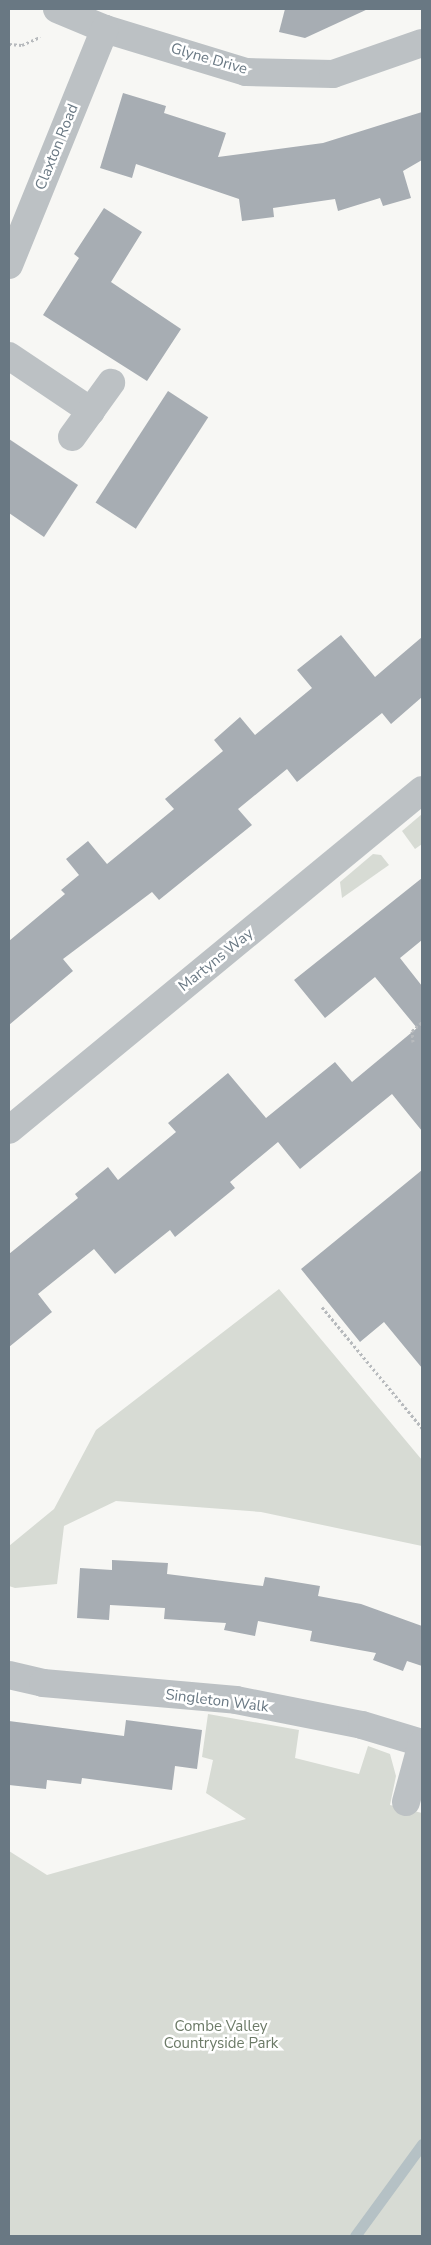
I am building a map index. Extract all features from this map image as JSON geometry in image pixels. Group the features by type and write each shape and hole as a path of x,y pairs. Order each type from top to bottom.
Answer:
{"street":[{"name":"Glyne Drive","path":"57,9 105,29 246,72 333,74 422,43"},
{"name":"Claxton Road","path":"9,265 105,29"},
{"path":"9,356 91,411"},
{"path":"72,437 111,383"},
{"name":"Martyns Way","path":"9,1130 422,790"},
{"name":"Singleton Walk","path":"9,1675 43,1683 236,1700 362,1726 422,1743 406,1802"}],"path":[{"path":"413,1042 412,1031 422,1022"},
{"path":"322,1307 422,1428"}],"green space":[{"path":"422,814 422,844 415,849 402,831"},
{"path":"373,854 381,855 389,865 342,898 340,882"},
{"path":"279,1289 422,1460 422,1546 261,1512 116,1501 64,1526 57,1584 15,1588 9,1586 9,1546 54,1509 96,1430"},
{"name":"Combe Valley Countryside Park","path":"208,1714 299,1730 295,1758 359,1774 368,1746 390,1754 396,1776 390,1805 422,1813 422,2236 9,2236 9,1851 47,1875 246,1819 206,1793 213,1760 202,1757"}],"building":[{"path":"285,9 368,9 305,38 279,32"},
{"path":"123,93 166,106 164,113 226,133 218,157 323,143 422,112 422,160 403,171 411,198 383,206 380,198 338,211 335,199 273,208 274,217 242,221 239,199 136,164 132,178 100,168"},
{"path":"104,208 142,232 111,282 181,329 147,381 43,315 79,258 74,254"},
{"path":"168,391 208,417 136,529 96,503"},
{"path":"9,439 78,485 44,537 9,513"},
{"path":"341,635 375,677 422,637 422,697 391,724 382,713 297,782 287,769 238,809 252,825 159,900 152,892 63,959 73,971 9,1025 9,941 65,894 61,890 79,875 66,859 88,841 107,864 174,809 165,799 223,751 214,740 240,717 255,735 312,688 297,670"},
{"path":"422,878 422,940 400,958 422,986 422,1131 392,1094 300,1169 278,1142 230,1182 235,1188 175,1237 170,1230 115,1274 94,1249 38,1294 52,1312 9,1347 9,1254 78,1198 75,1194 108,1167 118,1180 176,1132 168,1123 228,1073 266,1118 335,1062 352,1082 417,1028 375,977 325,1018 294,980"},
{"path":"422,1170 422,1368 384,1322 360,1342 301,1269"},
{"path":"112,1560 168,1563 167,1574 263,1586 265,1577 320,1586 318,1596 361,1604 422,1626 422,1666 407,1661 403,1671 373,1660 376,1653 310,1641 312,1631 258,1621 255,1636 224,1630 226,1623 164,1619 165,1608 110,1605 109,1620 77,1618 80,1568 112,1570"},
{"path":"126,1720 202,1730 197,1769 175,1766 172,1790 82,1778 81,1784 47,1780 46,1789 9,1785 9,1721 124,1736"}],"waterway":[{"path":"355,2236 422,2144"}]}
